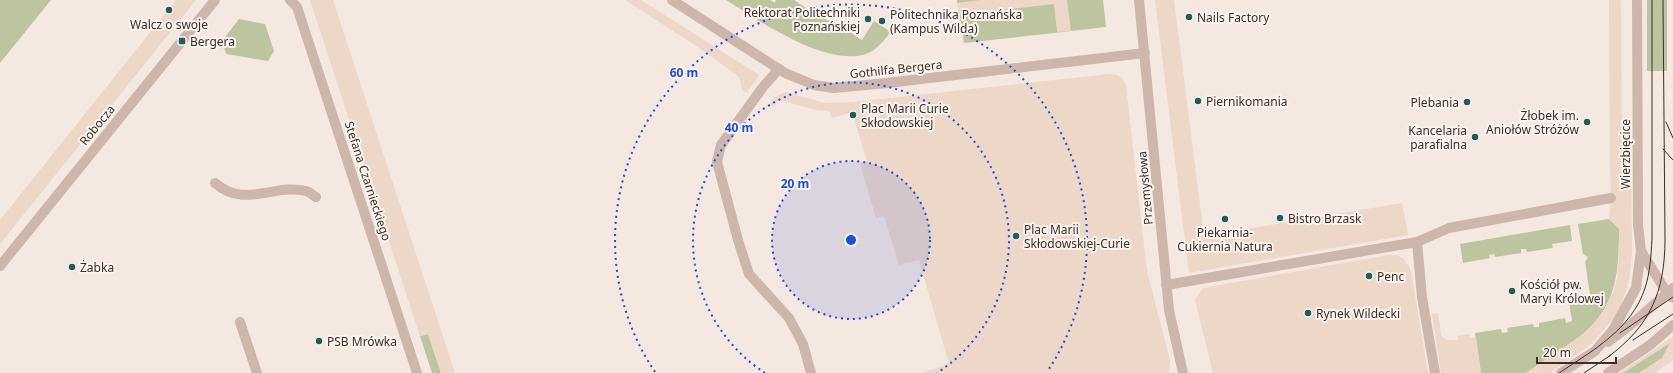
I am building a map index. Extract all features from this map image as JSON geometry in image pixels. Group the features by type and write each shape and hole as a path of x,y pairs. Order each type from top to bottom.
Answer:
{"street":[{"name":"Robocza","path":"0,266 215,0"},
{"name":"Stefana Czarnieckiego","path":"290,0 297,7 417,373"},
{"name":"Gothilfa Bergera","path":"672,0 779,69 795,78 814,85 841,88 1145,53"},
{"name":"Przemysłowa","path":"1139,0 1169,310 1184,373"},
{"name":"Wierzbięcice","path":"1637,0 1638,225 1641,251 1671,293"},
{"path":"779,69 763,87 721,145 717,162 732,220 749,274 789,318 803,344 811,373"},
{"path":"215,183 234,194 252,195 295,190 307,191 316,197"},
{"path":"1166,285 1417,242 1449,228 1611,198"},
{"path":"1417,242 1422,297 1435,373"},
{"path":"1595,351 1613,330 1636,288 1641,251"},
{"path":"1561,373 1595,351 1671,293"},
{"path":"240,322 257,373"},
{"path":"1608,373 1650,345 1673,325"}],"green space":[{"path":"0,0 51,0 0,63"},
{"path":"726,0 770,0 775,3 776,0 794,0 847,33 848,31 862,40 874,21 891,32 877,47 866,54 850,56 832,54 793,40"},
{"path":"957,0 1103,0 1106,27 964,43"},
{"path":"1647,0 1667,0 1667,71 1647,71"},
{"path":"239,19 265,24 274,51 268,61 226,54 222,41"},
{"path":"1609,219 1619,228 1619,251 1614,287 1608,302 1600,315 1589,328 1574,341 1540,365 1527,372 1481,373 1475,333 1501,329 1502,333 1508,332 1507,328 1533,324 1534,327 1539,327 1539,323 1565,318 1566,323 1572,321 1569,302 1588,299 1591,301 1594,298 1590,295 1585,262 1588,257 1583,254 1578,224"},
{"path":"1570,225 1572,241 1552,244 1553,248 1527,252 1526,249 1521,249 1521,253 1495,257 1494,254 1489,255 1490,258 1463,263 1460,244"},
{"path":"428,334 441,373 432,373 420,336"},
{"path":"1671,342 1662,358 1639,373 1623,373"}],"shaded area":[{"path":"176,0 196,0 0,244 0,220"},
{"path":"310,0 333,0 455,373 441,373 428,334 420,336"},
{"path":"625,0 641,0 759,75 747,93 742,90 739,77 701,49"},
{"path":"980,0 1067,0 1071,31 1057,32 1054,4 959,15 957,3"},
{"path":"1155,0 1174,0 1204,236 1402,203 1408,235 1189,273"},
{"path":"1609,0 1621,0 1622,133 1631,143 1632,253 1629,281 1621,306 1614,318 1590,345 1550,373 1526,373 1586,332 1604,311 1614,290 1617,278 1619,229 1609,219 1611,198","holes":["1622,137 1629,143 1629,160 1626,160 1626,165 1629,165 1629,178 1622,178"]},
{"name":"Plac Marii Skłodowskiej-Curie","path":"1109,74 1117,75 1122,78 1126,86 1148,275 1170,361 1169,373 921,373 949,364 919,260 899,265 884,216 876,218 860,164 867,161 852,112 832,118 830,112 816,110 780,100 774,107 769,105 773,98 785,92 825,103 854,102"},
{"name":"Rynek Wildecki","path":"1389,255 1397,255 1404,259 1411,271 1428,373 1213,373 1195,300 1203,288"},
{"path":"1438,313 1441,335 1446,340 1458,340 1458,336 1470,334 1470,338 1476,337 1481,373 1441,373 1432,314"},
{"path":"1673,337 1673,361 1654,373 1639,373 1662,358 1670,343 1623,373 1619,373"}],"tram line":[{"path":"1559,373 1610,338 1621,327 1639,303 1647,282 1652,239 1652,0"},
{"path":"1608,357 1635,333 1644,320 1652,306 1662,275 1665,239 1663,0"},
{"path":"1666,122 1673,138"},
{"path":"1663,149 1673,160"},
{"path":"1620,333 1673,297"},
{"path":"1633,340 1673,314"},
{"path":"1584,373 1611,355"}],"place":[{"name":"Walcz o swoje","path":"169,10"},
{"name":"Nails Factory","path":"1189,17"},
{"name":"Rektorat Politechniki Poznańskiej","path":"868,19"},
{"name":"Politechnika Poznańska (Kampus Wilda)","path":"882,21"},
{"name":"Bergera","path":"182,41"},
{"name":"Piernikomania","path":"1198,101"},
{"name":"Plebania","path":"1467,102"},
{"name":"Plac Marii Curie Skłodowskiej","path":"853,115"},
{"name":"Żłobek im. Aniołów Stróżów","path":"1587,122"},
{"name":"Kancelaria parafialna","path":"1475,137"},
{"name":"Bistro Brzask","path":"1280,218"},
{"name":"Piekarnia- Cukiernia Natura","path":"1225,219"},
{"name":"Plac Marii Skłodowskiej-Curie","path":"1016,236"},
{"name":"Żabka","path":"72,267"},
{"name":"Penc","path":"1369,276"},
{"name":"Kościół pw. Maryi Królowej","path":"1512,291"},
{"name":"Rynek Wildecki","path":"1308,313"},
{"name":"PSB Mrówka","path":"319,341"}]}
